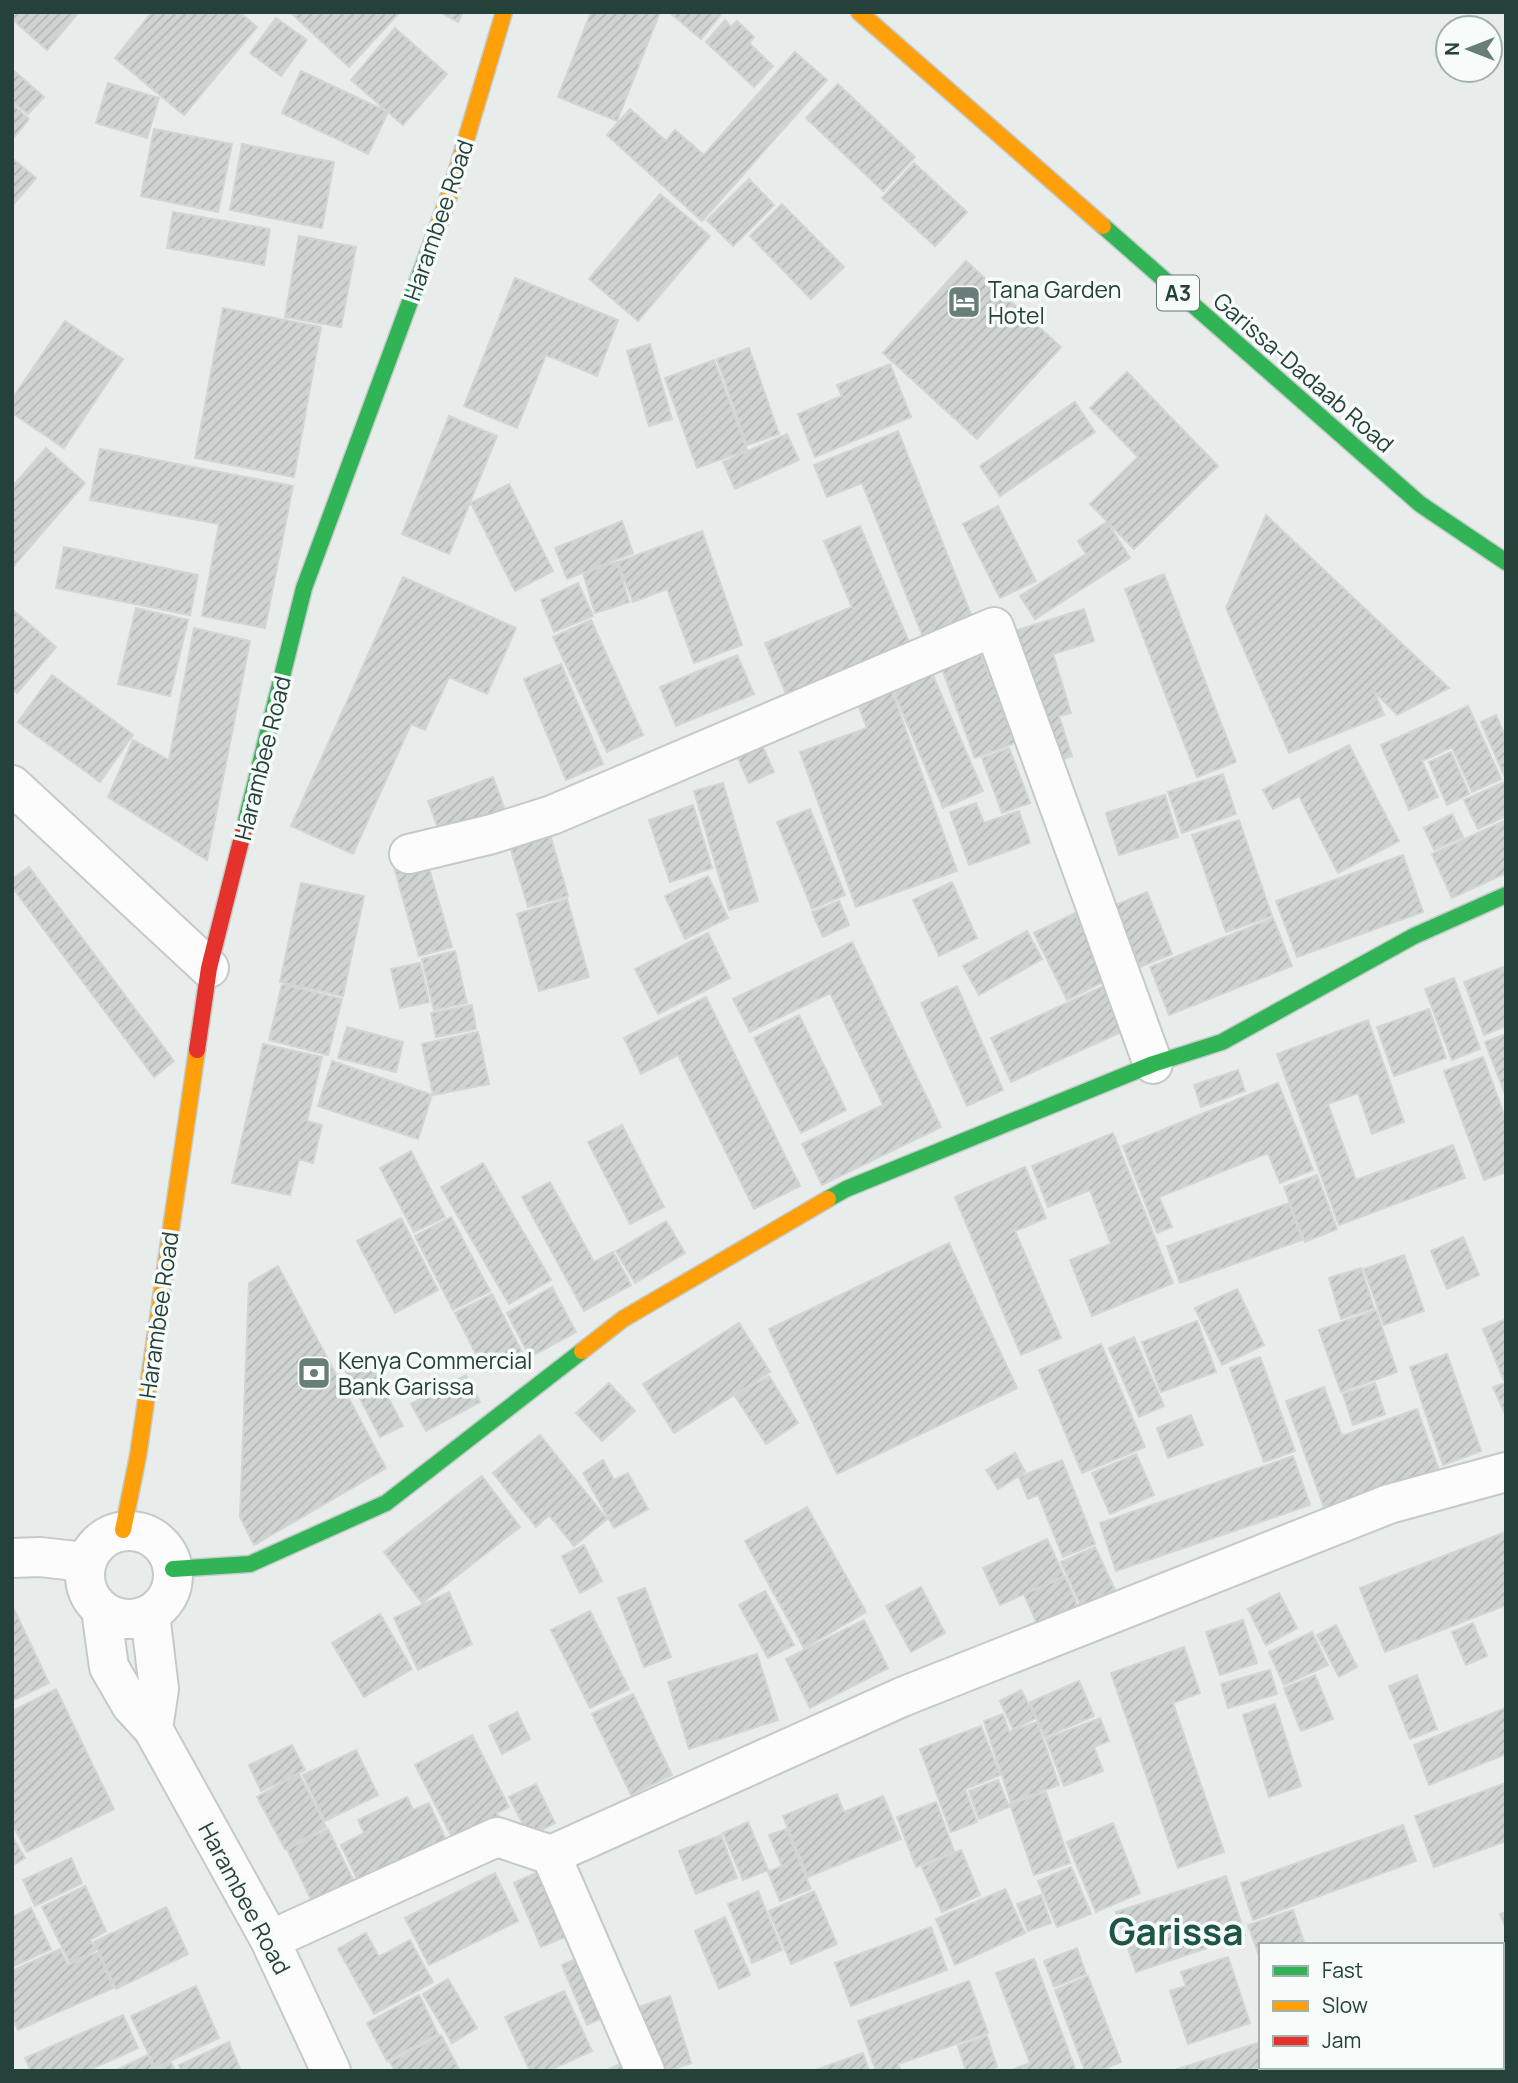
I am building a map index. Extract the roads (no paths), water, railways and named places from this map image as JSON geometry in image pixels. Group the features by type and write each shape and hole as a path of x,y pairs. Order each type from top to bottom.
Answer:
{"main road":[{"name":"Harambee Road","path":"123,1530 138,1456 209,968 304,588 451,190 504,12"},
{"name":"Garissa-Dadaab Road","path":"859,12 1420,504 1506,562"},
{"path":"173,1569 250,1564 386,1503 623,1319 846,1189 1153,1064 1222,1042 1414,936 1506,895"}],"street":[{"path":"409,854 492,834 552,815 994,627 1153,1064"},
{"path":"12,785 209,968"},
{"path":"270,1940 497,1838 551,1855 902,1697 1389,1504 1506,1472"},
{"path":"123,1530 140,1531 156,1539 167,1552 173,1569 172,1587 164,1603 150,1614 134,1620 117,1618 101,1610 90,1597 84,1580 85,1562 93,1547 106,1535 123,1530"},
{"path":"12,1558 40,1557 85,1562"},
{"name":"Harambee Road","path":"101,1610 109,1667 131,1705 153,1729 270,1940 331,2071"},
{"path":"150,1614 159,1689 153,1729"},
{"path":"551,1855 645,2071"}],"place":[{"name":"Tana Garden Hotel","path":"964,302"},
{"name":"Kenya Commercial Bank Garissa","path":"314,1373"}],"district":[{"name":"Garissa","path":"1176,1931"}]}
